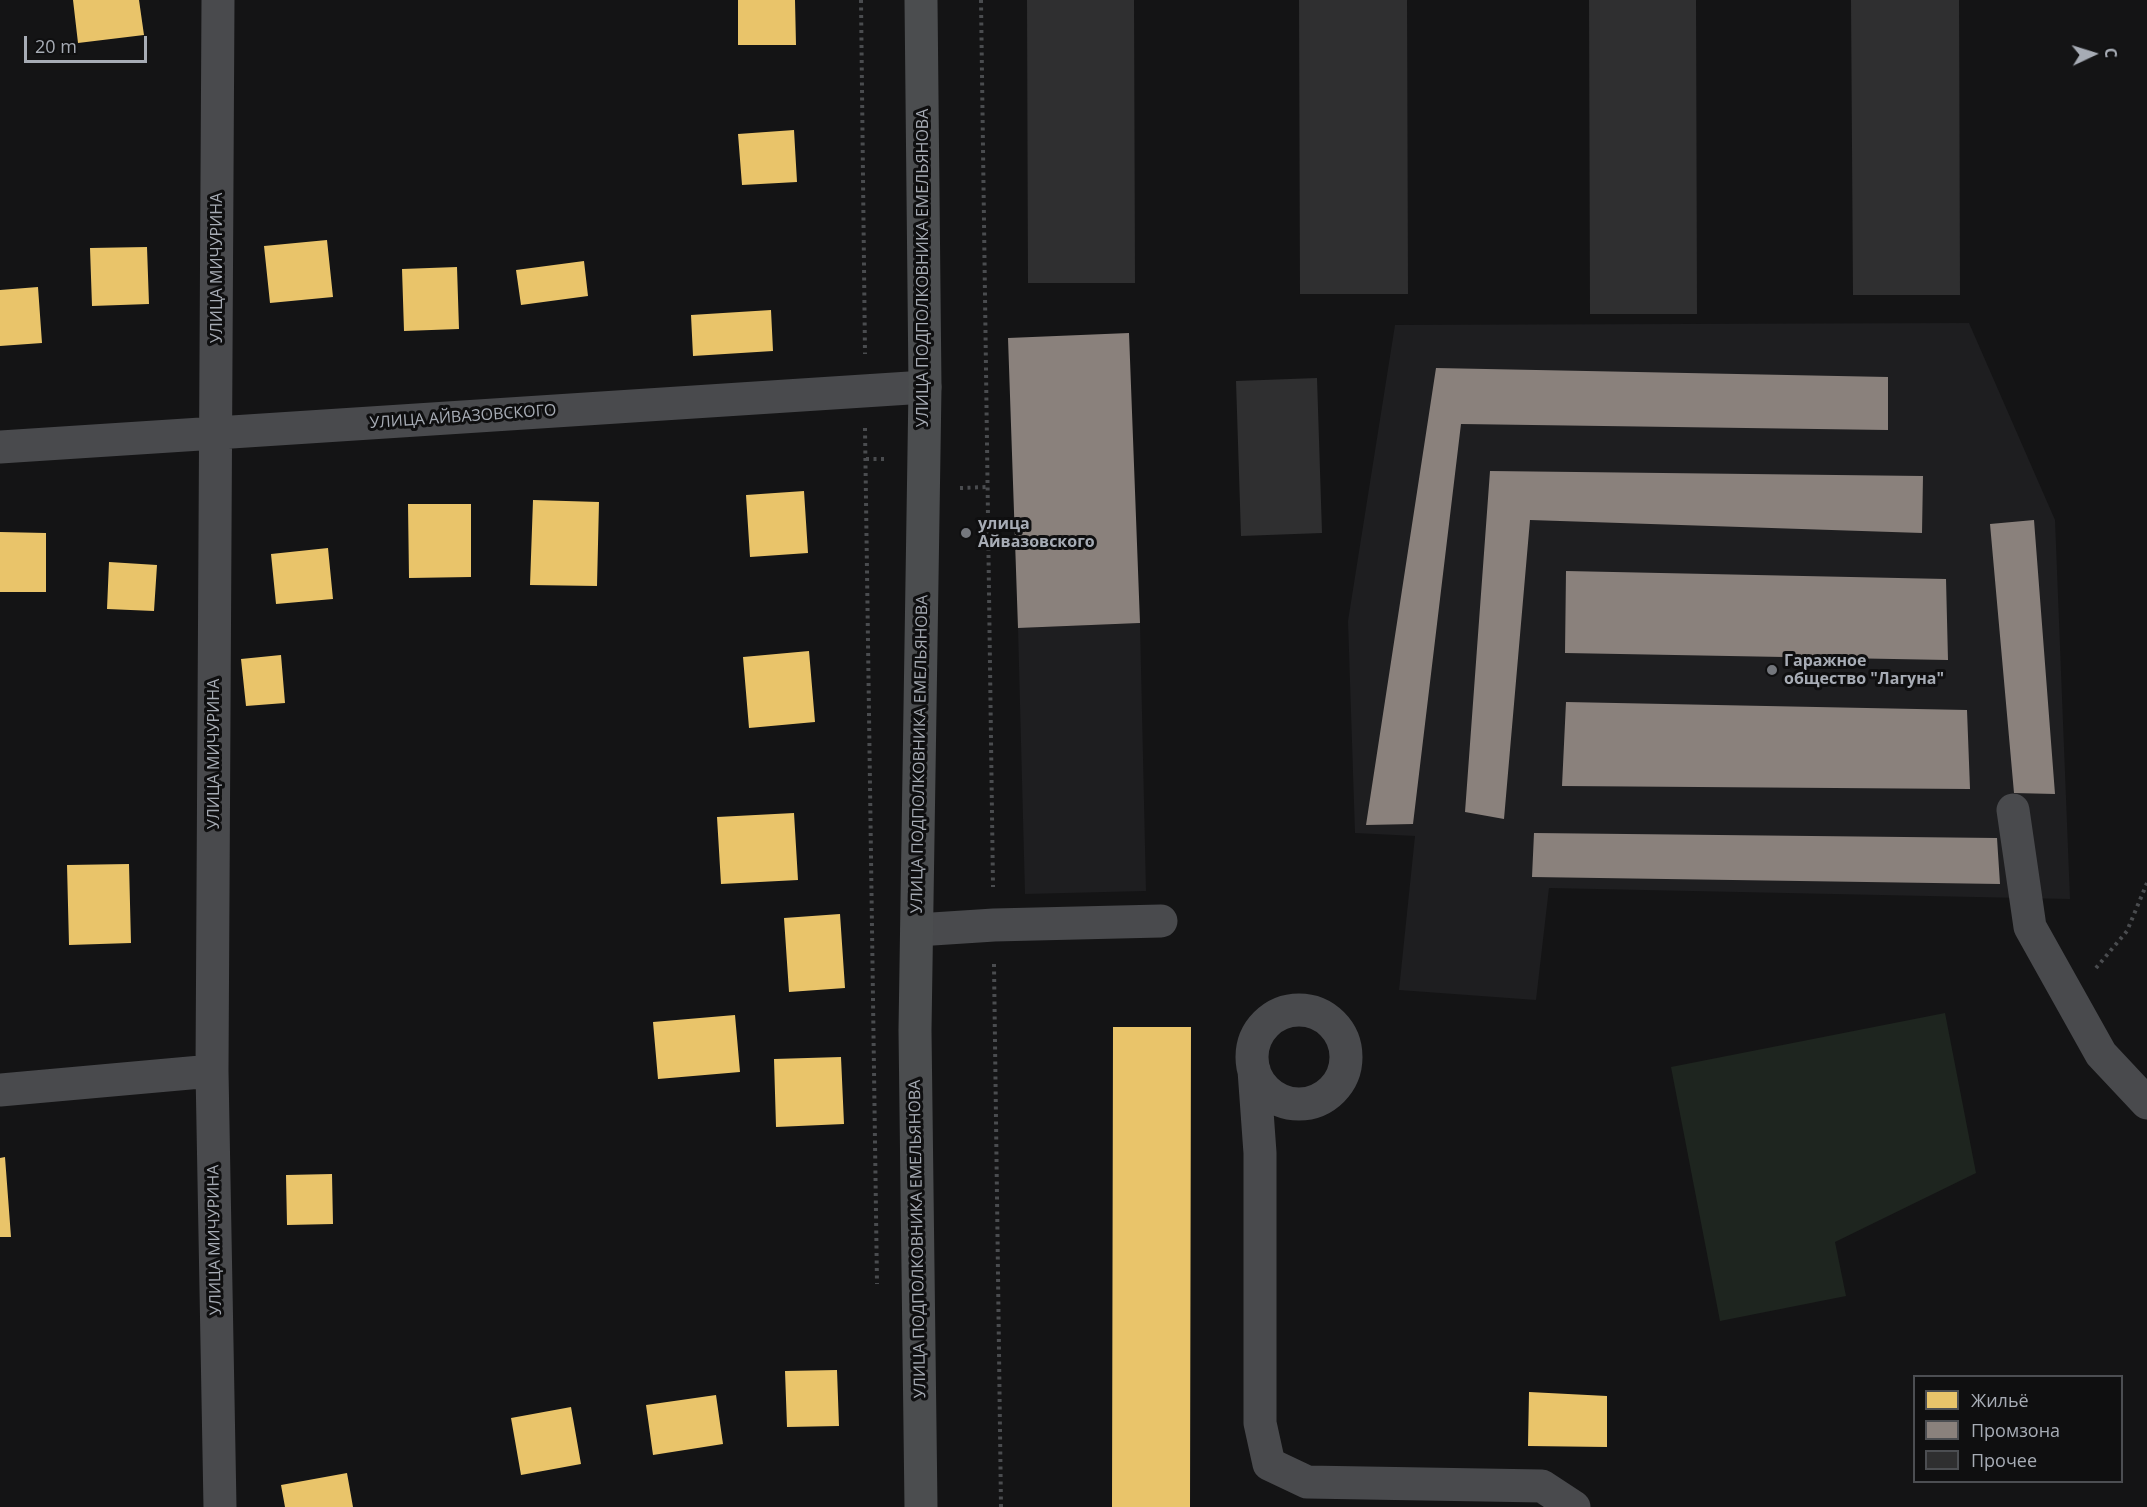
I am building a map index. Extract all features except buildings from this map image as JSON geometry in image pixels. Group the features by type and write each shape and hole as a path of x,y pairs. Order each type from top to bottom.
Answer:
{"main road":[{"name":"УЛИЦА ПОДПОЛКОВНИКА ЕМЕЛЬЯНОВА","path":"921,0 925,387 915,1030 921,1507"}],"street":[{"name":"УЛИЦА МИЧУРИНА","path":"218,0 212,1071 220,1507"},
{"name":"УЛИЦА АЙВАЗОВСКОГО","path":"0,447 925,387"},
{"path":"2013,810 2030,927 2101,1054 2147,1103"},
{"path":"917,930 994,925 1161,921"},
{"path":"1254,1070 1260,1153 1260,1423 1269,1464 1306,1482 1542,1486 1574,1507"},
{"path":"0,1090 212,1071"}],"path":[{"path":"861,0 877,1294"},
{"path":"981,0 1000,1507"},
{"path":"2070,998 2127,931 2147,883"}],"shaded area":[{"path":"1969,323 2055,520 2070,899 1549,888 1536,1000 1399,990 1415,836 1355,833 1348,621 1395,325"},
{"path":"1140,623 1146,891 1025,894 1018,628"},
{"path":"1945,1013 1976,1173 1835,1242 1846,1296 1720,1321 1671,1067"}],"place":[{"name":"улица Айвазовского","path":"966,533"},
{"name":"Гаражное общество \"Лагуна\"","path":"1772,670"}]}
